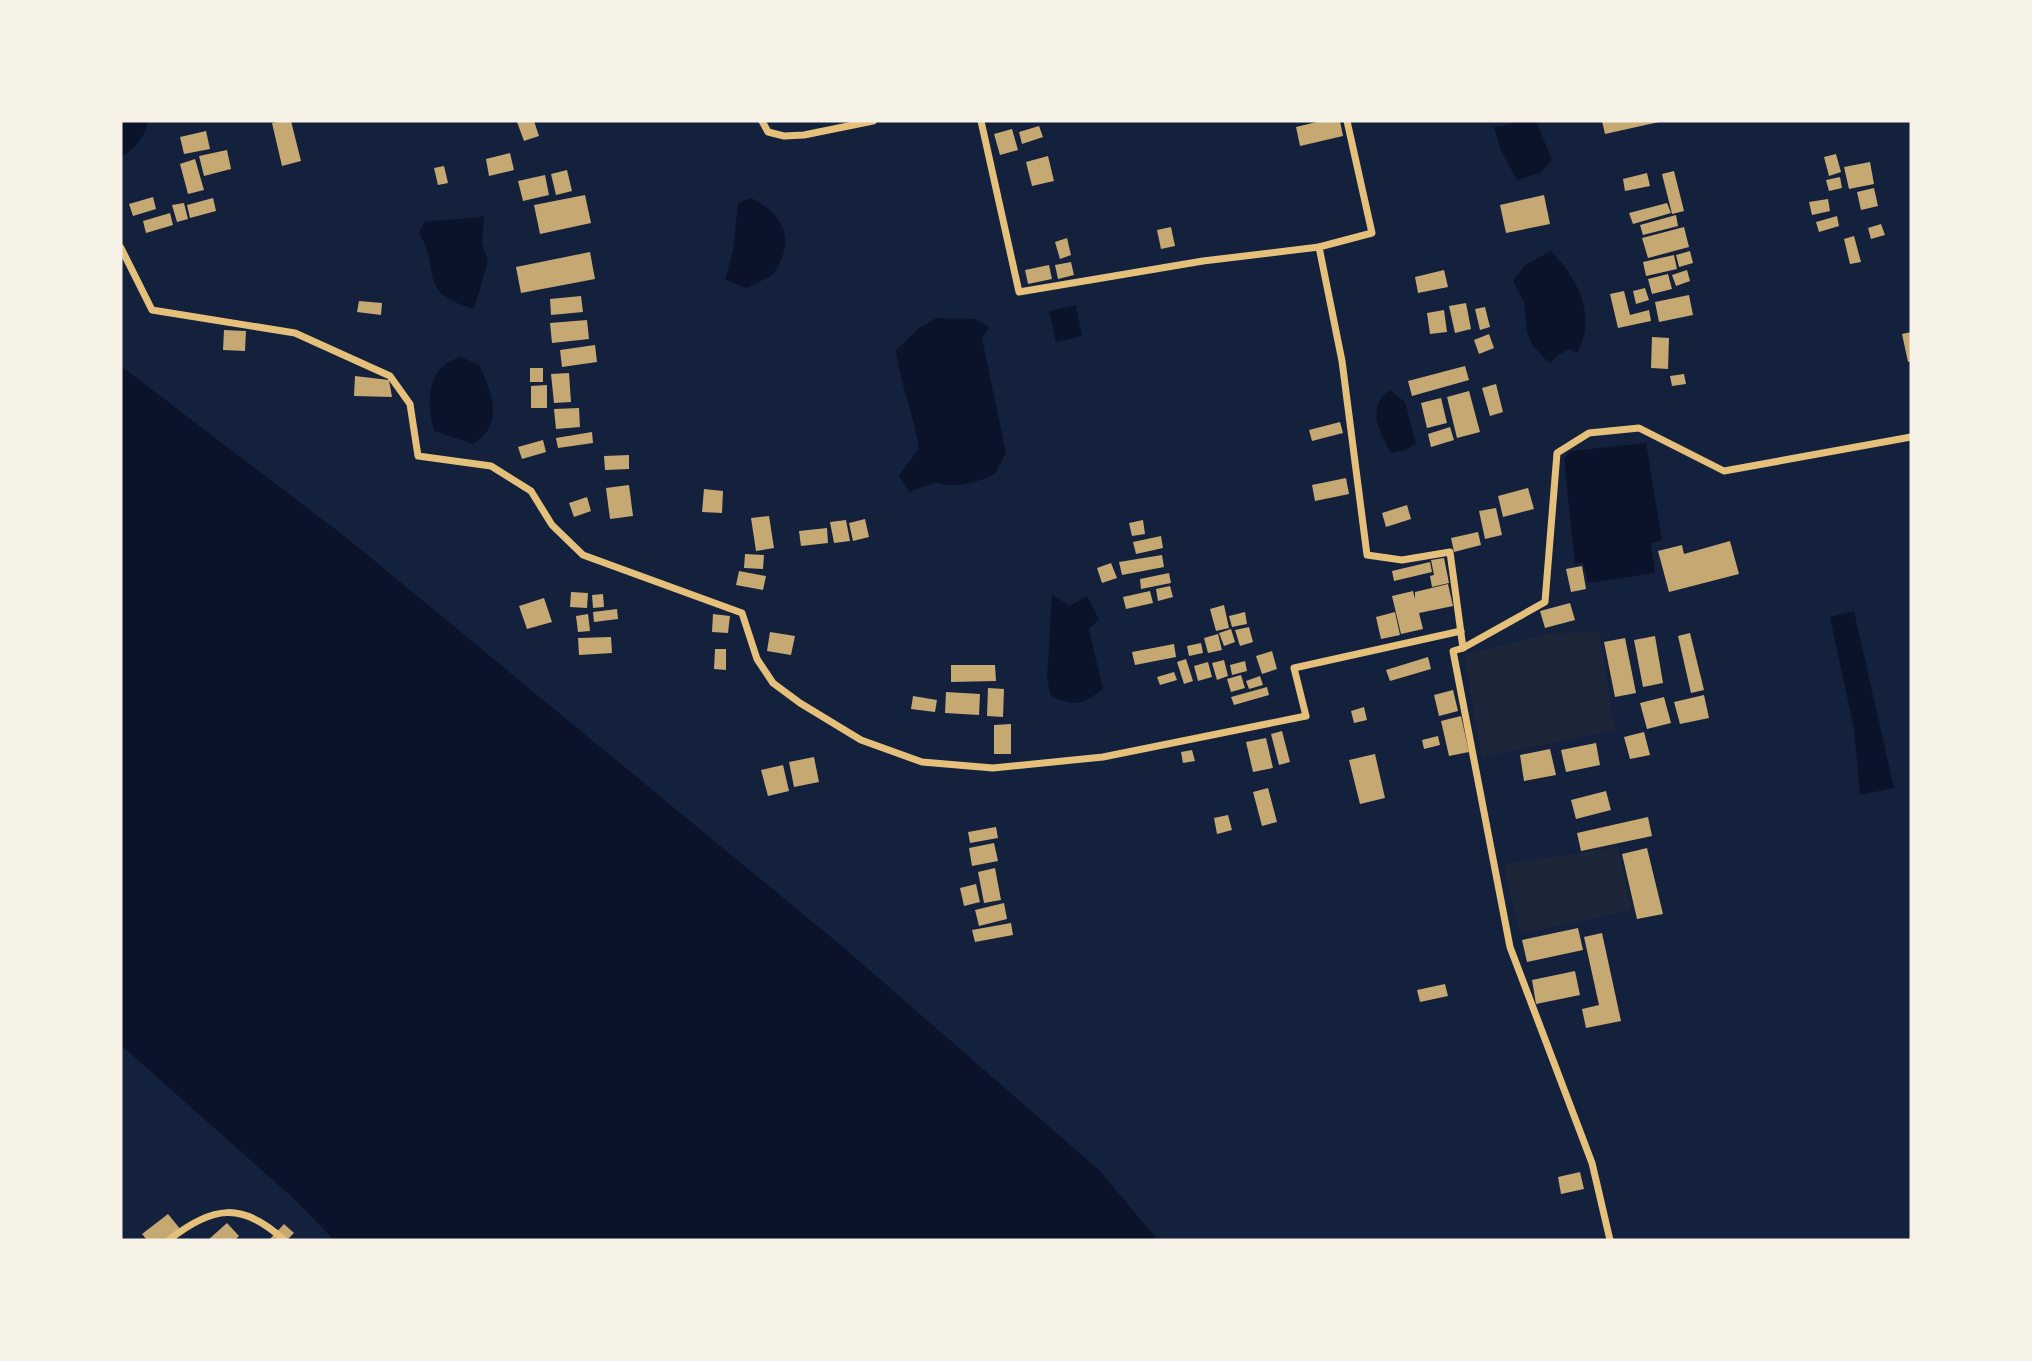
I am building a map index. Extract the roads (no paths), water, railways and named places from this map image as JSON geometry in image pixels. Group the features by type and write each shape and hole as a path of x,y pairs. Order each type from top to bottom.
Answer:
{"street":[{"path":"762,121 768,132 791,136 873,121"},
{"path":"981,121 1019,292 1203,261 1319,247 1372,233 1347,121"},
{"path":"1319,247 1342,361 1367,555 1402,560 1450,552 1463,649"},
{"path":"121,248 152,310 295,334 390,376 410,404 418,456 491,466 531,491 552,525 583,555 742,613 757,659 773,683 800,703 862,740 922,762 993,768 1103,757 1306,716 1294,668 1461,631"},
{"path":"1610,1240 1592,1163 1510,947 1453,651 1463,649 1545,601 1557,453 1589,433 1639,428 1724,471 1911,437"},
{"path":"169,1240 189,1224 213,1214 233,1212 255,1217 284,1240"}]}
